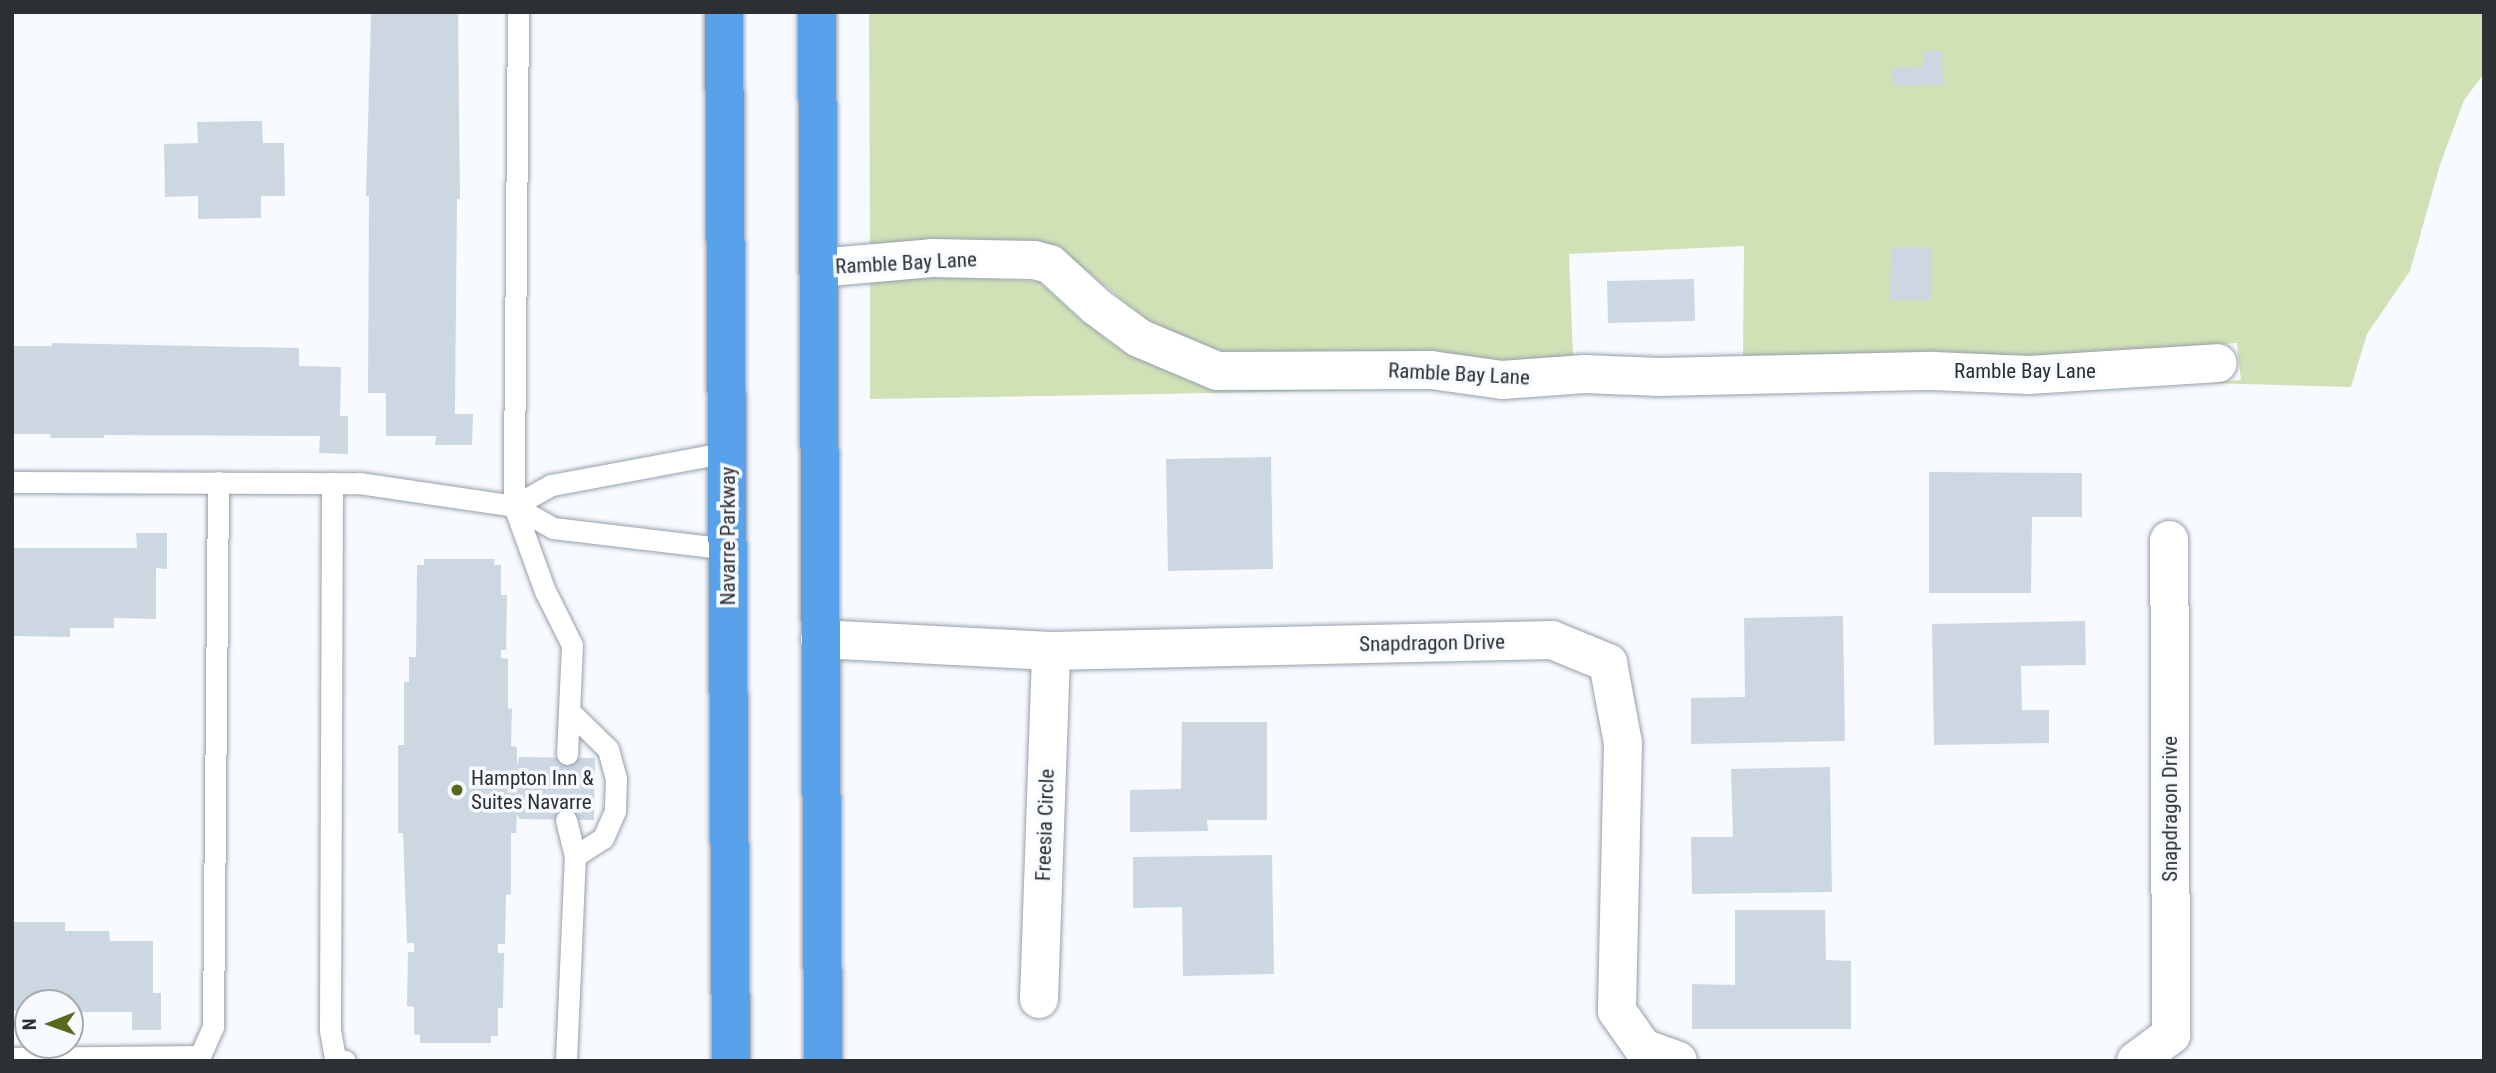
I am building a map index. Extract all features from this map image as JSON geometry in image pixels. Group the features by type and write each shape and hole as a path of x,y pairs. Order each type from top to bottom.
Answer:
{"highway":[{"name":"Navarre Parkway","path":"724,12 731,1061"},
{"path":"817,12 823,1061"}],"street":[{"name":"Ramble Bay Lane","path":"818,268 932,258 1034,260 1051,264 1097,307 1139,338 1217,371 1431,370 1502,380 1585,374 1659,376 1933,371 2029,375 2218,363"},
{"name":"Snapdragon Drive","path":"2136,1061 2171,1035 2169,540"},
{"name":"Snapdragon Drive","path":"820,639 1051,651 1552,640 1608,663 1623,743 1617,1011 1643,1048 1678,1061"},
{"name":"Freesia Circle","path":"1039,999 1051,651"}],"lane":[{"path":"518,12 514,506 545,591 572,645 567,754"},
{"path":"514,506 551,485 728,452"},
{"path":"12,482 359,483 514,506 553,528 728,549"},
{"path":"12,1058 200,1056 213,1027 218,482"},
{"path":"332,483 330,1030 335,1059 345,1061"},
{"path":"569,711 608,749 616,779 615,811 603,838 575,856"},
{"path":"566,820 575,856 566,1061"}],"green space":[{"path":"869,12 2484,12 2484,74 2464,100 2440,165 2410,271 2367,334 2351,387 2205,383 2241,380 2237,343 2029,356 1932,352 1743,356 1744,246 1569,254 1573,356 1503,362 1222,352 1151,323 1057,247 870,245"},
{"path":"933,277 1038,281 1081,320 1125,353 1207,388 1437,389 870,399 870,283"}],"building":[{"path":"371,12 458,12 460,199 457,199 455,414 473,414 472,445 435,445 436,436 386,436 386,393 368,393 369,197 366,196"},
{"path":"1923,51 1942,51 1943,85 1893,86 1892,68 1924,67"},
{"path":"262,121 263,143 284,143 285,196 261,196 261,218 198,219 198,196 165,197 164,144 198,143 197,122"},
{"path":"1891,247 1932,247 1931,300 1890,300"},
{"path":"1694,279 1695,321 1608,323 1607,281"},
{"path":"52,343 299,348 299,366 341,367 340,416 348,416 348,454 319,453 320,436 104,435 104,438 50,438 51,434 12,434 12,346 52,346"},
{"path":"1271,457 1273,569 1168,571 1166,459"},
{"path":"1929,472 2082,473 2082,517 2032,517 2031,593 1929,593"},
{"path":"136,533 167,533 167,569 156,568 156,619 114,618 114,628 70,628 70,637 12,636 12,548 137,548"},
{"name":"Hampton Inn & Suites Navarre","path":"424,559 495,559 494,565 501,565 501,595 507,595 506,650 501,650 501,658 508,659 508,709 512,708 511,746 517,747 517,766 519,757 595,758 594,820 519,819 517,814 516,833 511,833 511,894 506,895 505,944 498,944 498,953 504,953 503,1008 498,1008 498,1036 491,1036 491,1043 420,1043 420,1035 414,1034 414,1007 407,1006 408,952 414,952 414,943 407,943 403,833 398,833 398,745 404,745 404,682 409,682 409,657 416,657 417,565 424,565"},
{"path":"1843,616 1845,741 1691,744 1691,698 1745,697 1744,618"},
{"path":"2085,621 2086,665 2021,666 2022,710 2049,710 2049,743 1934,745 1932,624"},
{"path":"1182,722 1267,722 1267,820 1207,820 1208,831 1130,832 1130,790 1181,789"},
{"path":"1830,767 1832,892 1692,894 1691,837 1733,837 1731,769"},
{"path":"1272,855 1274,974 1183,976 1182,907 1133,908 1133,857"},
{"path":"1735,910 1825,910 1826,960 1851,961 1851,1029 1692,1029 1692,984 1735,985"},
{"path":"12,922 65,922 65,931 109,931 110,941 153,941 153,993 161,993 161,1030 132,1030 132,1012 84,1012 84,989 14,989 12,1011"}],"place":[{"name":"Hampton Inn & Suites Navarre","path":"457,790"}]}
